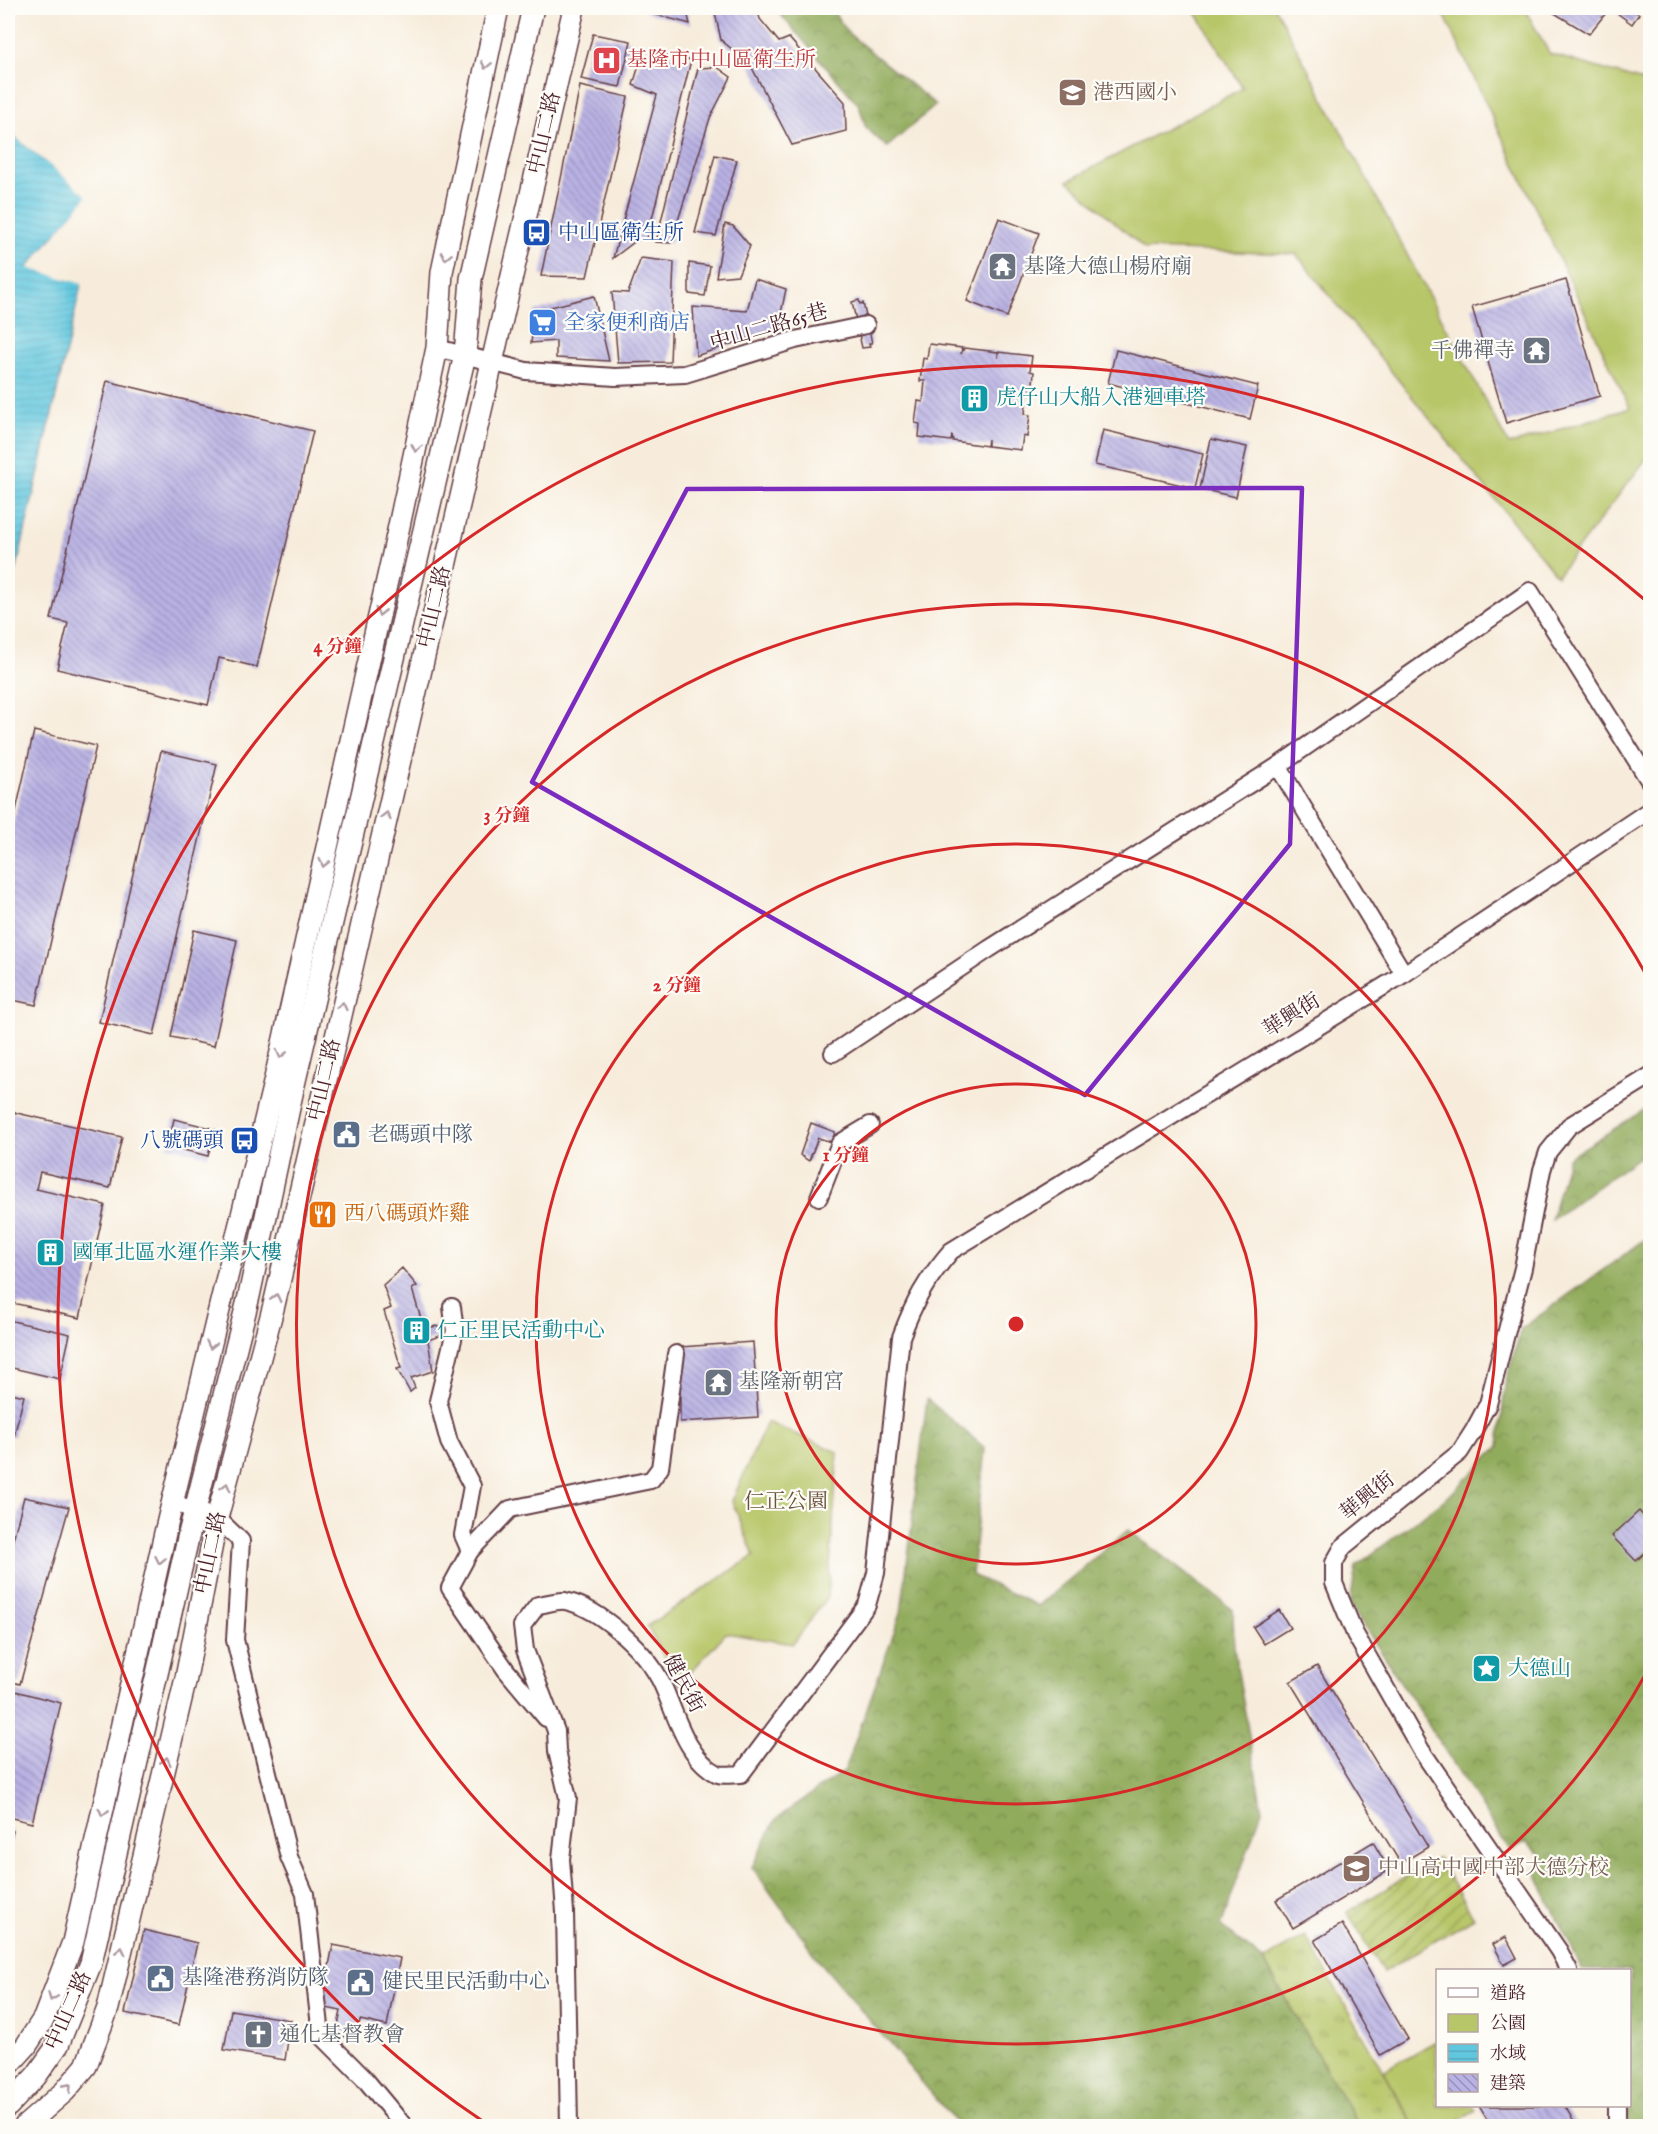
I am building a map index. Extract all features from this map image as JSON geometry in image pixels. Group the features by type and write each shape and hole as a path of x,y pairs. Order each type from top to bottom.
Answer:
{"street":[{"path":"437,348 442,272 498,8"},
{"name":"中山二路","path":"8,2106 36,2076 58,2045 76,2006 91,1963 196,1510 249,1296 293,1089 465,355 471,279 533,8"},
{"name":"中山二路","path":"25,2127 65,2091 86,2066 101,2031 186,1677 217,1518 274,1305 574,8"},
{"name":"中山二路65巷","path":"437,348 491,364 526,371 615,378 685,374 795,340 866,325"},
{"name":"中山二路","path":"8,2066 26,2046 44,2018 73,1942 174,1503 277,1072 437,348"},
{"path":"833,1053 989,949 1278,766 1530,591 1650,782"},
{"path":"1278,766 1404,974"},
{"name":"華興街","path":"951,1251 1404,974 1650,810"},
{"name":"華興街","path":"1568,1969 1559,1951 1420,1750 1355,1634 1334,1583 1334,1563 1343,1547 1460,1452 1474,1431 1488,1404 1523,1268 1542,1170 1548,1152 1569,1126 1650,1076"},
{"path":"819,1197 840,1143 870,1125"},
{"name":"健民街","path":"569,2127 566,1912 561,1859 568,1798 557,1751 556,1731 525,1650 522,1626 538,1605 564,1601 588,1610 631,1641 662,1683 680,1727 702,1762 720,1775 741,1774 867,1605 876,1573 901,1337 912,1308 927,1280 951,1251"},
{"path":"452,1307 455,1331 438,1401 449,1442 472,1486 463,1535 470,1551"},
{"path":"556,1731 506,1670 450,1588 470,1551 510,1509 651,1480 660,1468 676,1354"},
{"path":"174,1503 217,1518 241,1541 235,1640 289,1857 305,1894 321,2035 364,2078 404,2127"},
{"path":"1617,2107 1617,2127"}],"highlighted area":[{"path":"1302,488 1290,844 1085,1095 532,782 687,489"}],"green space":[{"path":"775,8 831,8 848,33 936,105 887,147 866,128 859,105"},
{"path":"1193,8 1275,8 1509,445 1630,408 1441,8 1524,8 1550,54 1650,83 1650,454 1557,576 1296,254 1145,249 1068,181 1243,88"},
{"path":"1650,1106 1650,1157 1646,1152 1551,1220 1568,1158"},
{"path":"1650,1236 1650,2126 1628,2126 1628,2107 1631,2107 1631,1969 1582,1969 1534,1870 1546,1861 1526,1841 1510,1851 1350,1604 1356,1566 1448,1497 1499,1446 1505,1385 1521,1329"},
{"path":"927,1399 985,1448 972,1575 1038,1606 1128,1530 1233,1610 1234,1649 1262,1810 1221,1926 1263,1960 1359,2126 959,2126 821,1963 752,1867 776,1819 845,1770 901,1613"},
{"name":"仁正公園","path":"767,1422 838,1452 828,1596 793,1644 726,1633 679,1685 647,1626 754,1556 732,1501"},
{"path":"1438,1858 1474,1918 1383,1972 1347,1912"},
{"path":"1306,1936 1414,2126 1359,2126 1263,1960"},
{"path":"1436,2041 1436,2107 1474,2107 1476,2111 1448,2126 1415,2126 1383,2071"}],"water":[{"path":"8,131 88,196 28,267 82,283 8,605"}],"pier":[{"path":"8,128 91,196 33,266 83,281 85,284 10,607 82,284 28,268 87,196 8,131"}],"building":[{"path":"647,8 686,8 690,24 646,12"},
{"path":"714,8 757,8 760,19 779,42 789,38 845,102 846,131 792,145 750,64 721,40"},
{"path":"1546,8 1610,8 1589,34"},
{"path":"1610,8 1631,8 1639,14 1632,24"},
{"name":"基隆市中山區衛生所","path":"593,34 631,41 620,87 581,79"},
{"path":"644,49 691,60 647,239 637,240 613,258 657,95 633,85"},
{"path":"717,67 731,77 710,118 671,243 656,242 698,68"},
{"path":"580,86 628,97 587,277 541,276"},
{"path":"715,155 737,160 716,236 695,233"},
{"name":"基隆大德山楊府廟","path":"999,218 1039,233 1007,317 967,301"},
{"path":"725,224 733,226 750,246 738,275 716,277"},
{"path":"641,258 674,262 670,362 618,363 612,292 628,293"},
{"path":"689,263 710,266 705,296 689,294"},
{"path":"755,279 786,289 778,328 696,356 693,307 747,311"},
{"name":"千佛禪寺","path":"1566,280 1600,396 1506,423 1472,307"},
{"path":"594,296 609,361 556,358 556,341 531,343 535,311"},
{"path":"859,300 860,304 863,303 872,343 869,343 870,347 862,348 852,302"},
{"name":"虎仔山大船入港迴車塔","path":"929,344 962,348 961,354 964,348 998,352 998,358 999,352 1032,356 1030,371 1034,372 1032,394 1027,393 1025,414 1030,415 1027,437 1023,436 1021,450 988,446 988,439 987,446 953,441 952,435 951,441 919,437 920,424 915,423 918,401 923,402 925,381 920,381 923,358 927,359"},
{"path":"1116,350 1258,386 1250,419 1108,383"},
{"path":"107,381 313,431 257,667 219,658 208,705 57,669 68,623 51,619"},
{"path":"1103,430 1203,454 1195,488 1095,465"},
{"path":"1211,439 1247,447 1236,497 1200,489"},
{"path":"34,731 96,746 36,1005 8,999 8,846"},
{"path":"161,751 217,764 154,1035 99,1022"},
{"path":"194,930 237,940 214,1046 171,1037"},
{"name":"國軍北區水運作業大樓","path":"8,1111 122,1137 110,1188 40,1172 36,1189 105,1205 80,1318 8,1302"},
{"path":"174,1119 215,1129 208,1156 168,1146"},
{"path":"811,1123 835,1132 832,1142 818,1138 809,1161 800,1155"},
{"name":"仁正里民活動中心","path":"402,1268 417,1286 412,1289 424,1329 436,1326 443,1329 440,1336 428,1340 433,1371 411,1378 415,1388 410,1392 397,1369 401,1368 384,1311 391,1308 383,1285"},
{"path":"8,1320 70,1334 60,1379 8,1367"},
{"name":"基隆新朝宮","path":"753,1342 758,1417 680,1422 680,1347"},
{"path":"8,1392 24,1396 14,1436 8,1434"},
{"path":"24,1497 69,1507 20,1684 8,1681 8,1559"},
{"path":"1639,1511 1650,1523 1650,1548 1636,1561 1612,1536"},
{"path":"1279,1610 1290,1628 1264,1644 1253,1627"},
{"path":"1317,1666 1428,1847 1293,1928 1276,1900 1373,1842 1387,1866 1398,1859 1290,1682"},
{"path":"8,1689 61,1703 32,1823 8,1817"},
{"path":"8,1830 13,1831 8,1850"},
{"path":"1342,1924 1408,2039 1380,2055 1315,1940"},
{"name":"基隆港務消防隊","path":"144,1930 197,1943 179,2025 125,2013"},
{"path":"1506,1937 1517,1958 1504,1965 1493,1944"},
{"name":"健民里民活動中心","path":"333,1945 400,1958 387,2026 360,2020 356,2039 336,2035 341,2011 321,2007"},
{"name":"通化基督教會","path":"231,2010 291,2020 285,2060 224,2050"},
{"path":"1480,2107 1566,2107 1576,2126 1491,2126"}],"place":[{"name":"基隆市中山區衛生所","path":"606,60"},
{"name":"港西國小","path":"1072,93"},
{"name":"中山區衛生所","path":"537,233"},
{"name":"基隆大德山楊府廟","path":"1003,267"},
{"name":"全家便利商店","path":"543,323"},
{"name":"千佛禪寺","path":"1536,351"},
{"name":"虎仔山大船入港迴車塔","path":"975,398"},
{"name":"老碼頭中隊","path":"347,1135"},
{"name":"八號碼頭","path":"245,1141"},
{"name":"西八碼頭炸雞","path":"323,1214"},
{"name":"國軍北區水運作業大樓","path":"51,1253"},
{"name":"仁正里民活動中心","path":"416,1331"},
{"name":"基隆新朝宮","path":"718,1382"},
{"name":"大德山","path":"1487,1669"},
{"name":"中山高中國中部大德分校","path":"1357,1868"},
{"name":"基隆港務消防隊","path":"161,1978"},
{"name":"健民里民活動中心","path":"361,1982"},
{"name":"通化基督教會","path":"258,2035"}]}
